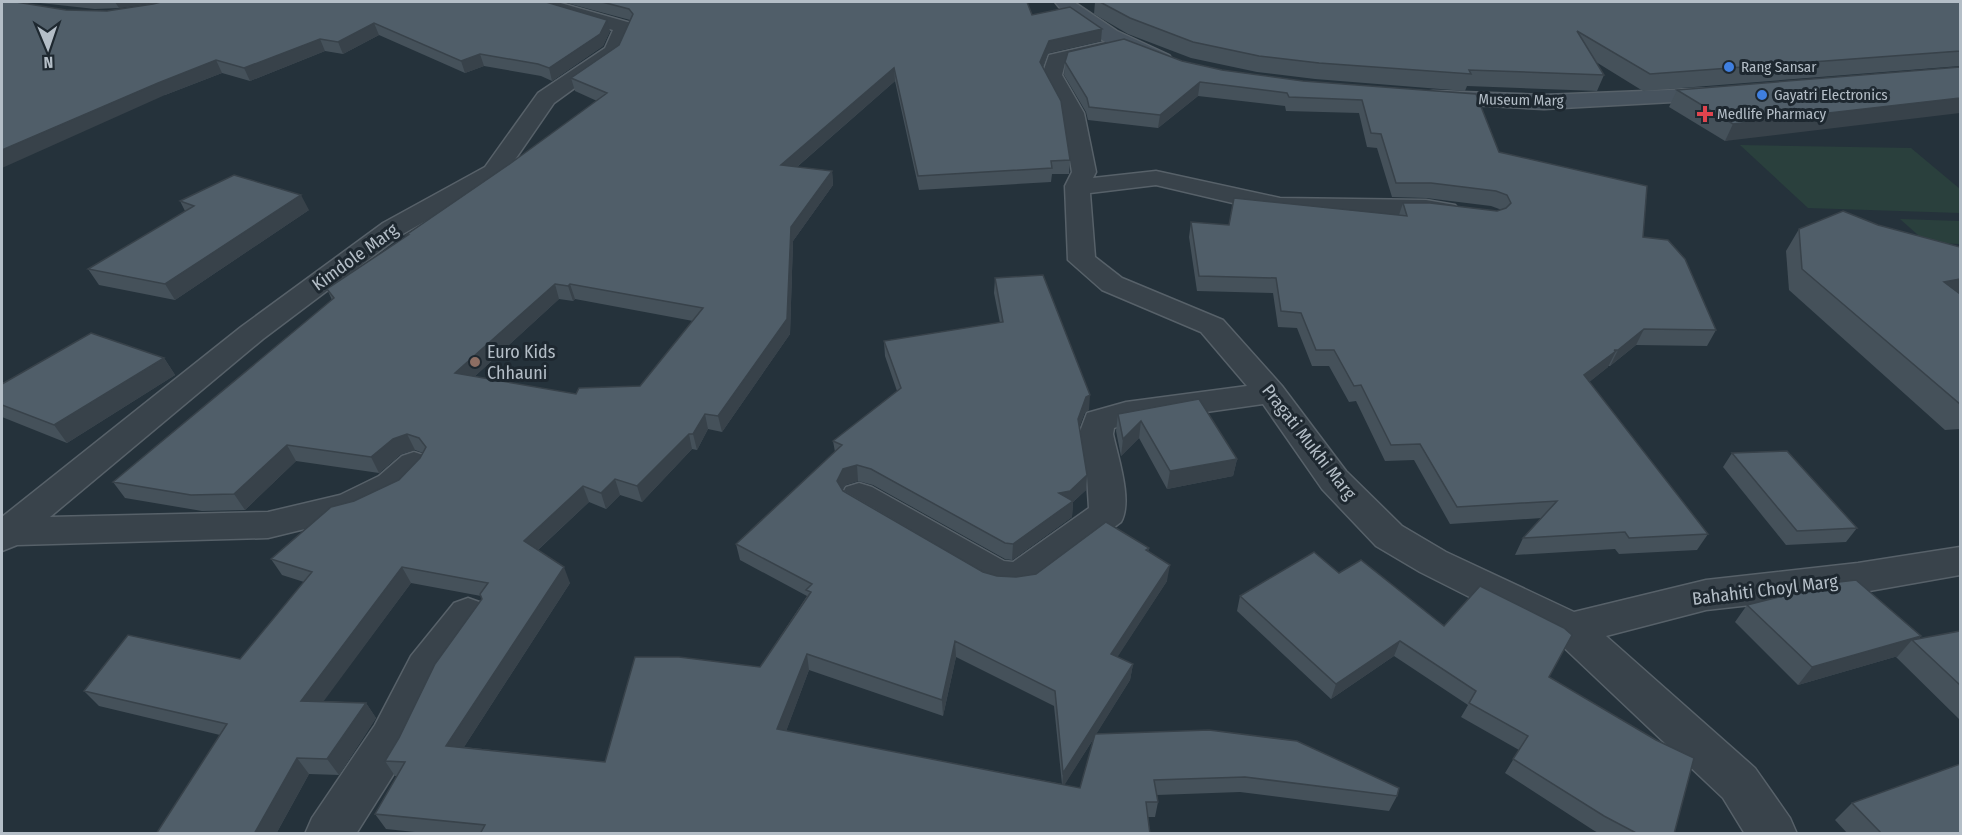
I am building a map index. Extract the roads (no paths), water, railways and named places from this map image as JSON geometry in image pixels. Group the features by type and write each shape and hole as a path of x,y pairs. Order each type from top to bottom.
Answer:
{"main road":[{"path":"1064,2 1078,15 1127,43 1158,58 1180,64"},
{"name":"Museum Marg","path":"1414,95 1544,102 1602,101 1740,92"}],"street":[{"name":"Kimdole Marg","path":"5,534 252,333 383,236 494,172 546,98 614,51 624,27 539,2"},
{"name":"Pragati Mukhi Marg","path":"1127,43 1056,59 1052,75 1073,113 1084,172 1077,186 1083,260 1112,284 1212,326 1271,393 1334,480 1389,536 1433,562 1571,629 1739,783 1773,834"},
{"path":"1077,186 1109,185 1156,178 1280,206 1426,208 1470,213"},
{"path":"859,495 998,576 1020,577 1108,513 1105,476 1096,434 1099,421 1126,413 1271,393"},
{"path":"5,534 267,525 349,506 392,485 414,464"},
{"name":"Bahahiti Choyl Marg","path":"1571,629 1706,595 1858,578 1960,561"},
{"path":"328,834 391,739 426,668 468,614"}],"place":[{"name":"Rang Sansar","path":"1729,67"},
{"name":"Gayatri Electronics","path":"1762,95"},
{"name":"Medlife Pharmacy","path":"1705,114"},
{"name":"Euro Kids Chhauni","path":"475,362"}]}
